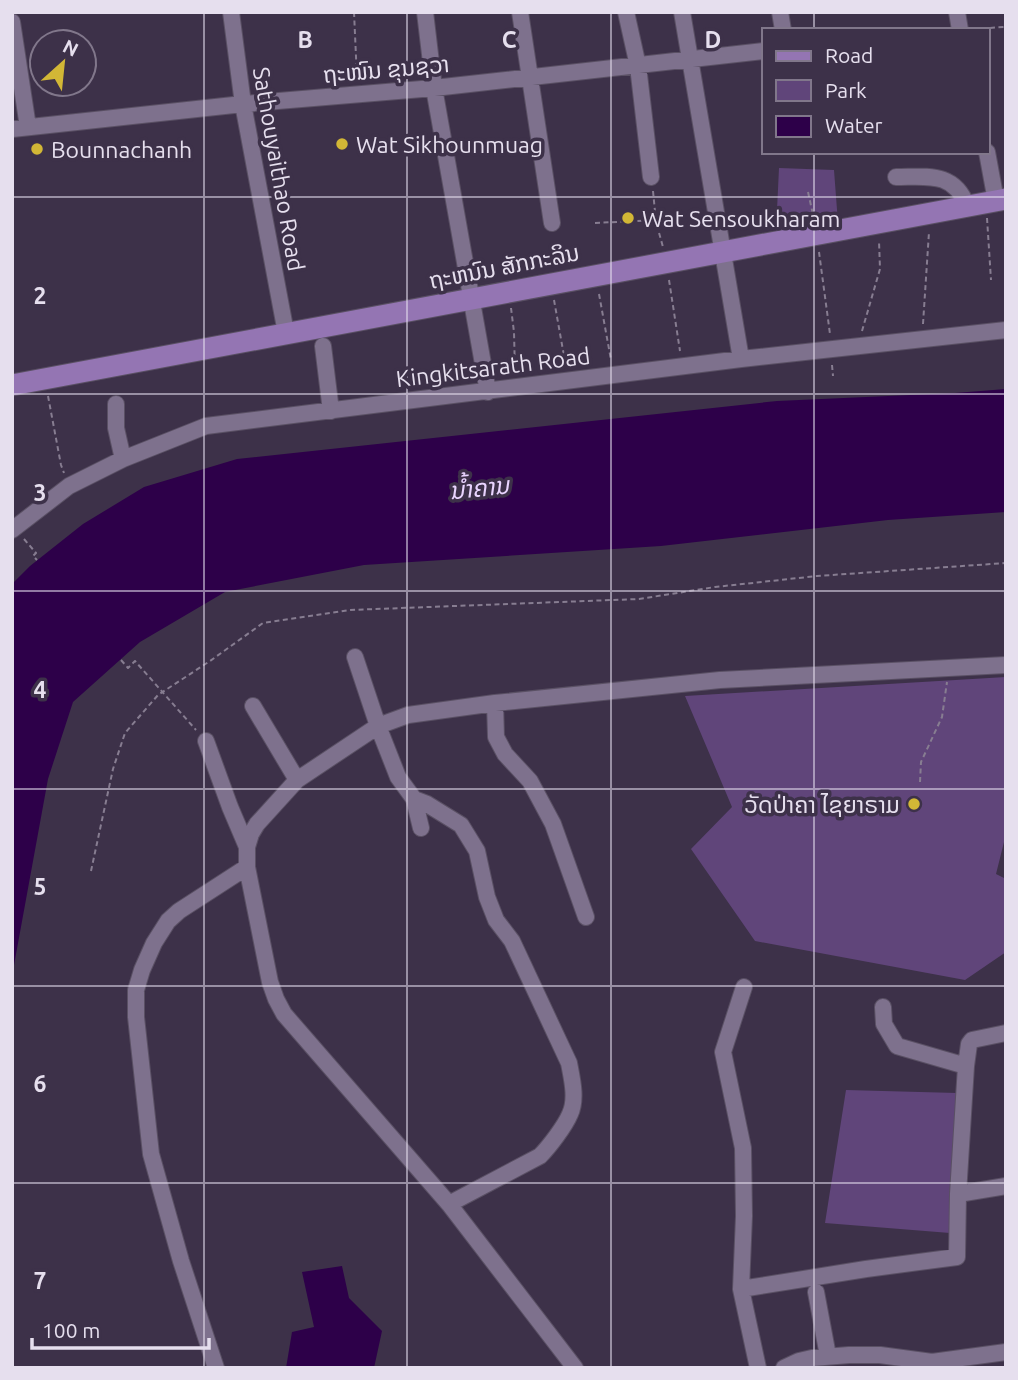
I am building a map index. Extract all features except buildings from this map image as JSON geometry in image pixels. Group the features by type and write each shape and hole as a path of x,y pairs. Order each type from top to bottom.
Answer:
{"main road":[{"name":"ຖະຫນົນ ສັກກະລິນ","path":"12,385 286,333 321,336 471,299 989,202"}],"street":[{"name":"Sathouyaithao Road","path":"230,12 243,104 286,333"},
{"path":"425,12 434,88 488,392"},
{"path":"520,12 552,223"},
{"path":"626,12 638,66 651,177"},
{"path":"682,12 741,359"},
{"path":"12,22 20,128"},
{"name":"ຖະໜົນ ຂຸນຊວາ","path":"20,128 243,104 434,88 762,51"},
{"path":"896,177 939,178 954,184 963,193 989,202 987,154"},
{"name":"Kingkitsarath Road","path":"13,528 69,486 123,459 206,426 741,359 832,355 858,346 1006,330"},
{"path":"321,336 331,411"},
{"path":"116,404 116,428 123,459"},
{"path":"355,657 398,777 414,799 421,828"},
{"path":"575,1368 449,1204 284,1014 270,982 247,867 247,847 257,824 297,780 378,726 408,715 495,703 720,680 1006,665"},
{"path":"495,703 496,737 505,754 530,781 553,824 586,917"},
{"path":"253,706 297,780"},
{"path":"206,741 247,847"},
{"path":"414,799 461,825 477,851 487,897 496,920 512,941 569,1063 573,1082 571,1114 540,1156 449,1204"},
{"path":"216,1368 181,1261 151,1154 136,1017 136,990 154,943 168,921 247,867"},
{"path":"744,987 723,1052 743,1148 741,1289 758,1368"},
{"path":"883,1007 884,1024 897,1046 966,1066"},
{"path":"741,1289 957,1257 958,1194 969,1044 972,1040 1006,1033"},
{"path":"958,1194 1006,1186"},
{"path":"816,1292 821,1361"},
{"path":"785,1368 799,1360 821,1361 870,1355 902,1363 932,1362 1006,1352"}],"path":[{"path":"354,12 358,94"},
{"path":"990,28 1004,27"},
{"path":"651,177 682,367"},
{"path":"808,192 817,234 833,376"},
{"path":"989,202 991,280"},
{"path":"922,339 931,213"},
{"path":"596,223 656,220"},
{"path":"858,346 880,269 878,222"},
{"path":"551,284 569,382"},
{"path":"509,292 514,332 515,388"},
{"path":"601,304 613,375"},
{"path":"47,392 61,465"},
{"path":"13,528 36,553 33,556 37,560"},
{"path":"91,871 113,769 125,733 158,695 210,662 263,623 350,610 639,599 715,587 817,576 1006,563"},
{"path":"121,660 128,668 135,661 206,741"},
{"path":"920,782 921,762 942,717 948,667"}],"green space":[{"path":"779,168 834,170 838,223 776,231"},
{"path":"1006,677 1006,834 996,874 1006,879 1006,952 965,980 755,941 691,849 732,807 685,696"},
{"path":"846,1090 957,1093 950,1233 825,1223"}],"water":[{"name":"ນ້ຳຄານ","path":"1006,389 1006,512 888,520 661,546 364,565 225,592 140,642 73,702 48,779 12,976 12,584 30,566 83,524 144,487 237,459 777,401"},
{"path":"342,1266 349,1298 382,1331 374,1368 286,1368 292,1332 314,1327 302,1272"}],"place":[{"name":"Wat Sikhounmuag","path":"342,144"},
{"name":"Bounnachanh","path":"37,149"},
{"name":"Wat Sensoukharam","path":"628,218"},
{"name":"ວັດປ່າຄາ ໄຊຍາຣາມ","path":"914,804"}]}
